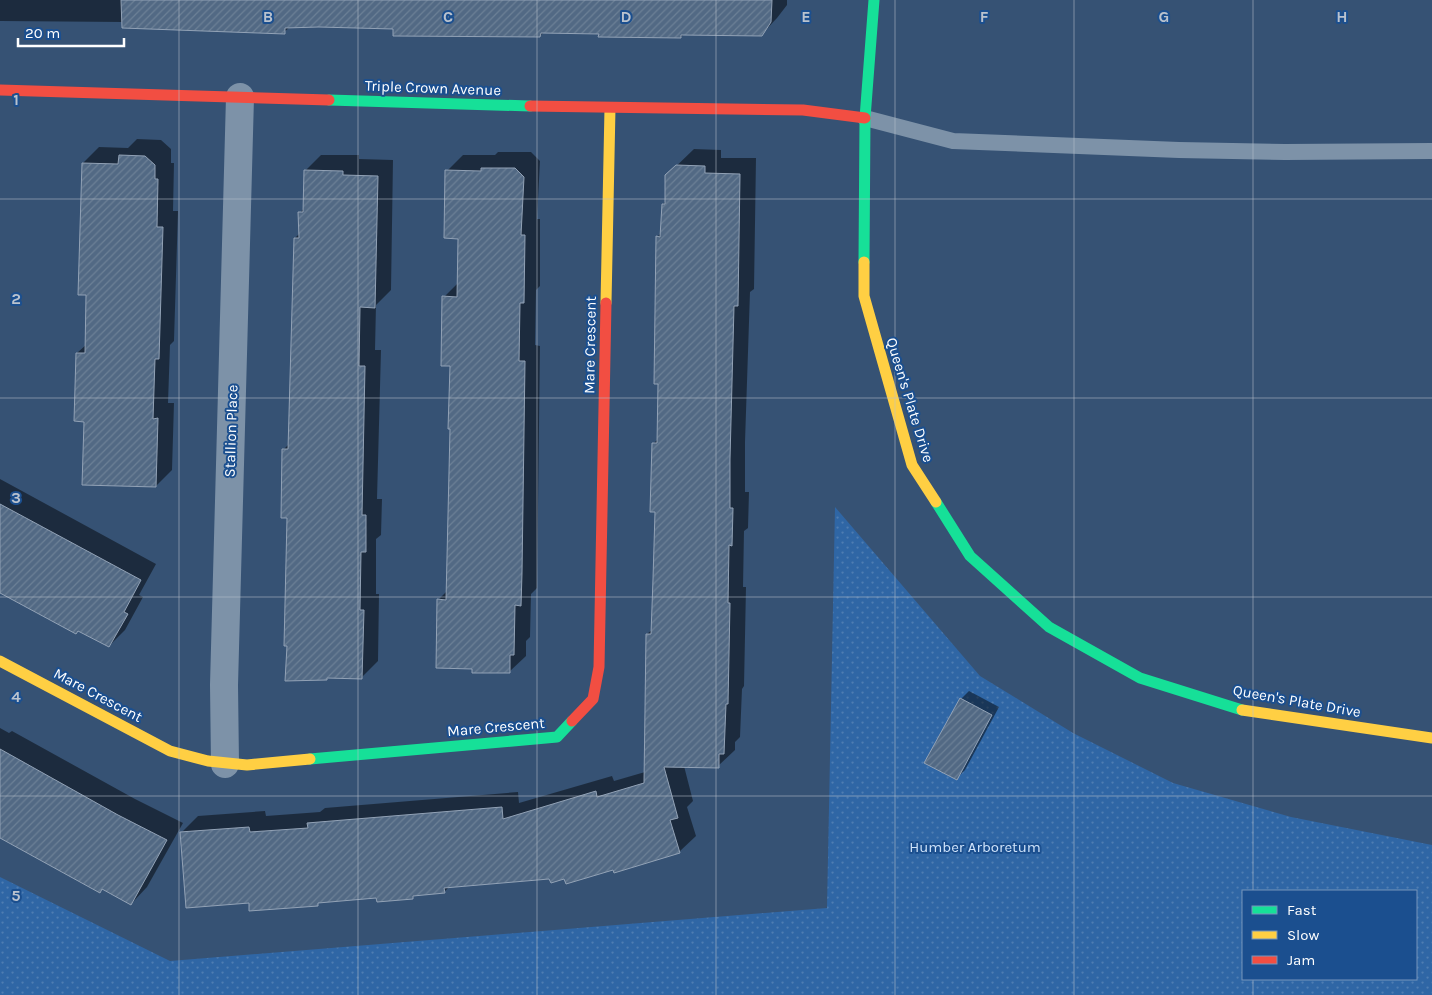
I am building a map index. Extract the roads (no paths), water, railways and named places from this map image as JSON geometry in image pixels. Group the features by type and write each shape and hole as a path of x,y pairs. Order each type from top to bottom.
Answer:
{"street":[{"name":"Queen's Plate Drive","path":"874,0 865,118 864,296 912,465 970,556 1049,627 1140,678 1243,710 1432,738"},
{"name":"Triple Crown Avenue","path":"0,90 610,108 803,110 865,118"},
{"name":"Stallion Place","path":"225,764 224,685 240,97"},
{"name":"Mare Crescent","path":"0,661 170,751 201,760 225,764 248,765 556,736 592,699 598,667 610,108"}],"lane":[{"path":"865,118 953,141 1189,150 1285,152 1432,151"}],"park label":[{"name":"Humber Arboretum","path":"975,847"}]}
